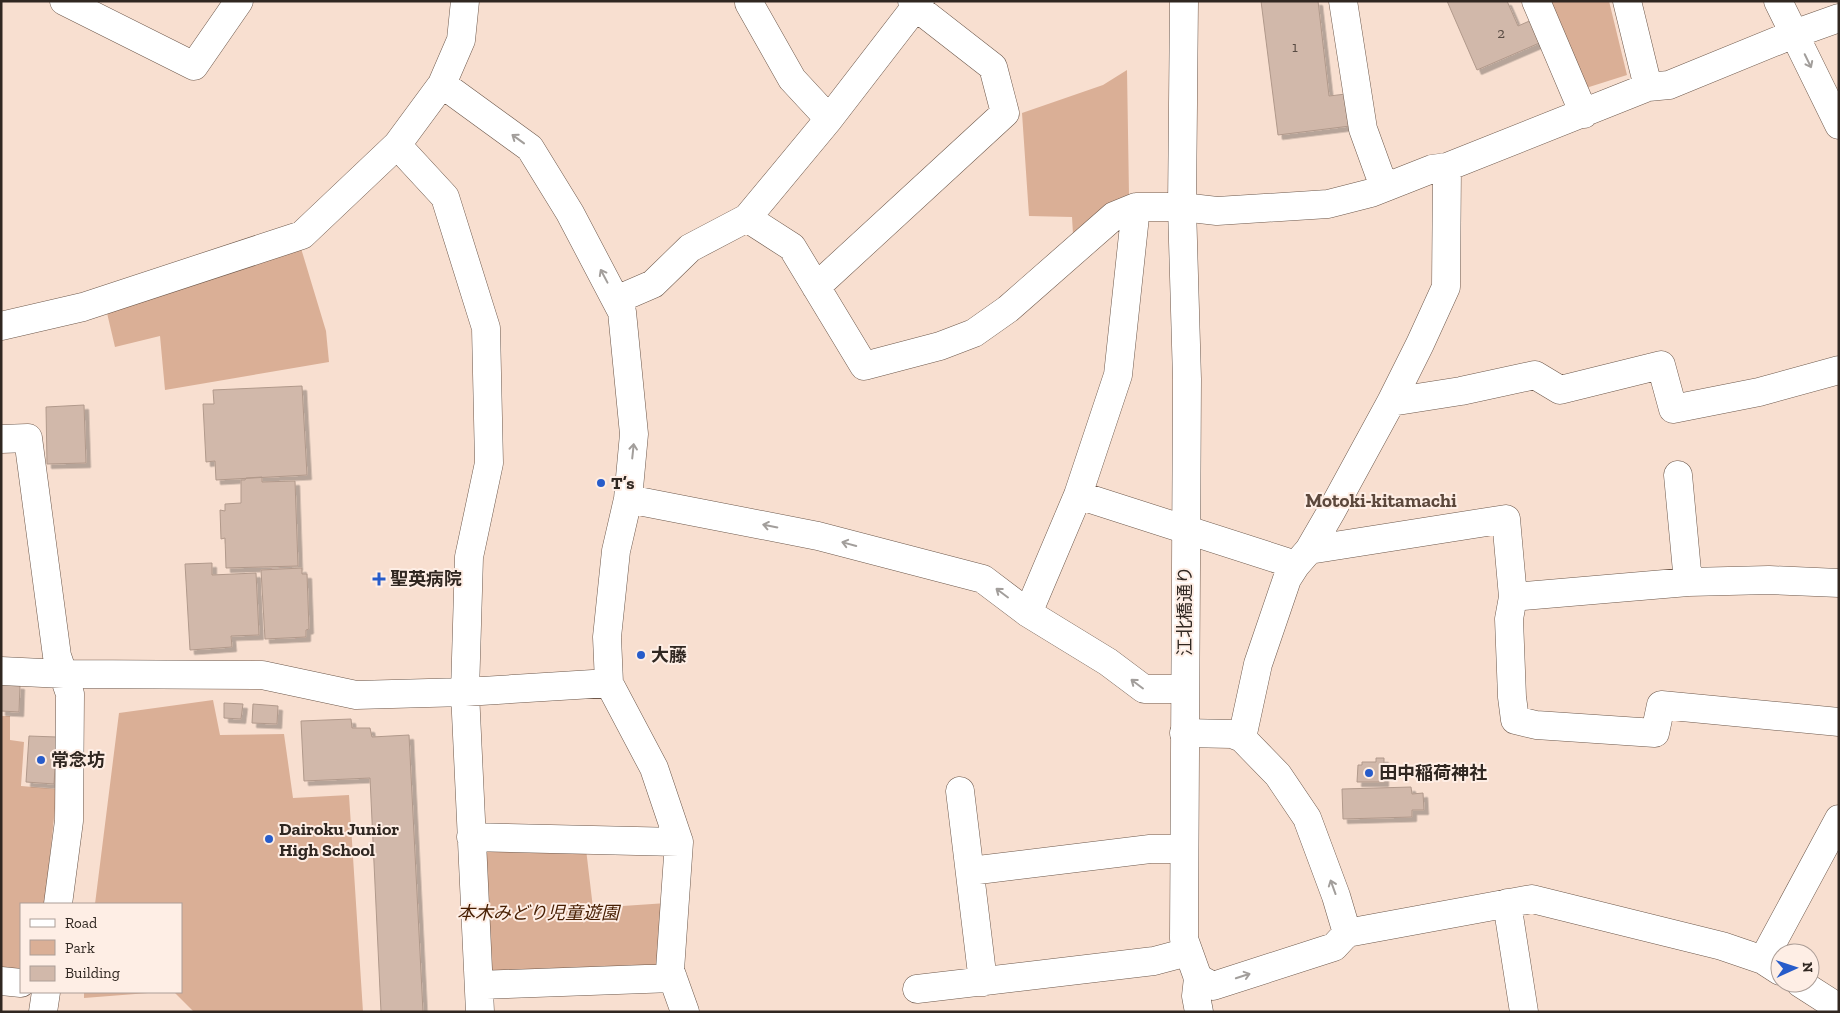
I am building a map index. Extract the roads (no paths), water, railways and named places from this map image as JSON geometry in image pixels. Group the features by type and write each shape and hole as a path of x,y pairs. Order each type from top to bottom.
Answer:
{"street":[{"path":"64,1 194,66 238,1"},
{"path":"1,326 83,307 302,235 397,144 442,84 461,40 465,1"},
{"name":"江北橋通り","path":"1184,1 1182,207 1186,379 1184,939 1198,978 1196,996 1199,1012"},
{"path":"1344,1 1363,129 1384,187"},
{"path":"1536,1 1584,114"},
{"path":"1627,1 1648,87"},
{"path":"1778,1 1839,125"},
{"path":"749,3 792,79 829,119"},
{"path":"616,300 653,284 690,248 747,218 829,119 916,3 993,67 1005,113 816,287"},
{"path":"747,218 792,247 864,366 940,346 974,333 1008,309 1114,216 1136,207 1182,207 1217,211 1328,204 1372,193 1432,169 1447,167 1648,87 1669,85 1794,34 1839,18"},
{"path":"442,84 530,148 570,213 622,312 634,434 628,499 616,550 607,637 609,683 654,768 679,842 670,970 685,1012"},
{"path":"397,144 445,197 486,328 489,463 469,557 465,692 470,837 480,1012"},
{"path":"1242,738 1258,664 1287,579 1302,558 1391,402 1446,287 1447,167"},
{"path":"1028,613 1078,495 1118,375 1136,207"},
{"path":"1391,402 1461,391 1535,375 1560,390 1662,365 1673,409 1760,392 1839,370"},
{"path":"1,439 28,438 57,656 70,694 69,821 58,903"},
{"path":"1678,475 1688,582"},
{"path":"1078,495 1185,530 1302,558 1506,519 1513,597 1510,619 1512,697 1515,720 1536,725 1655,733 1661,704 1839,722"},
{"path":"628,499 818,536 983,579 1028,613 1108,662 1144,690 1184,689"},
{"path":"1513,597 1688,582 1769,580 1839,583"},
{"path":"1,671 64,674 262,675 356,695 465,692 609,683"},
{"path":"1184,733 1232,734 1242,738 1278,775 1307,818 1336,896 1347,933"},
{"path":"960,791 983,982"},
{"path":"1781,943 1839,819"},
{"path":"470,837 679,842"},
{"path":"970,871 1150,849 1184,849"},
{"path":"1198,978 1213,986 1334,947 1347,933 1532,899 1722,946 1770,965"},
{"path":"1507,903 1524,1012"},
{"path":"917,989 1154,960 1188,952"},
{"path":"479,985 673,978"},
{"path":"1,981 20,983"},
{"path":"43,1012 46,993"},
{"path":"1816,993 1839,1008"}],"place":[{"name":"T’s","path":"601,483"},
{"name":"聖英病院","path":"379,579"},
{"name":"大藤","path":"641,655"},
{"name":"常念坊","path":"41,760"},
{"name":"田中稲荷神社","path":"1369,773"},
{"name":"Dairoku Junior High School","path":"269,839"}],"district":[{"name":"Motoki-kitamachi","path":"1381,500"}],"park label":[{"name":"本木みどり児童遊園","path":"538,913"}]}
